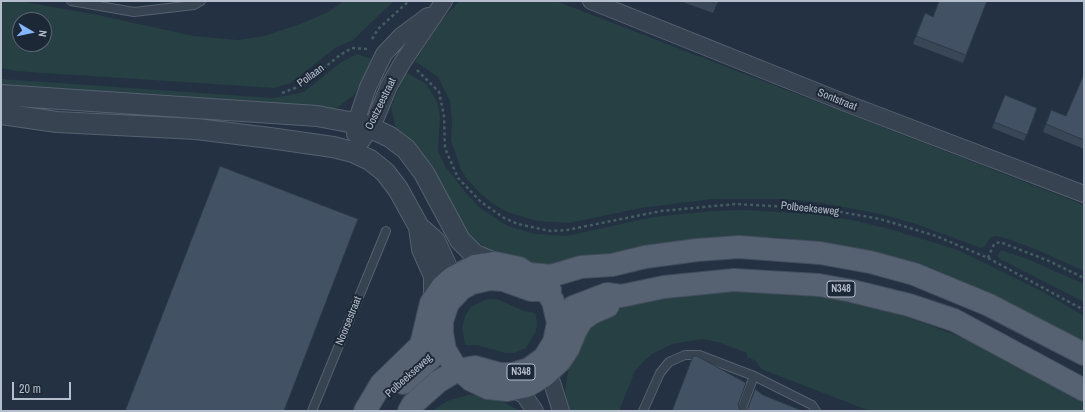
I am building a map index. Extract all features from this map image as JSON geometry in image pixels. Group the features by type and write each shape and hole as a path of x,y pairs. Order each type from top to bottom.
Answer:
{"main road":[{"path":"530,274 552,276 581,267 612,265 645,257 697,250 739,247 820,253 870,262 914,274 989,305 1084,354"},
{"path":"446,291 475,266 494,263 513,266 530,274 547,290 566,329"},
{"path":"446,291 490,279 503,280 531,290 547,290 586,280 612,265"},
{"name":"N348","path":"409,411 413,404 439,381 458,370 475,367 500,374 518,373 535,366 549,363 565,355 566,329 569,310 578,304 607,294 621,296 664,287 734,280 819,285 852,291 908,305 954,320 1084,390"},
{"name":"N348","path":"446,291 443,315 433,331 458,370 476,383 494,389 513,389 533,384 549,363"},
{"name":"Polbeekseweg","path":"366,411 387,397 436,351 433,331"},
{"name":"N348","path":"423,411 448,391 459,386 476,383"}],"street":[{"name":"Sontstraat","path":"591,1 843,102 1084,194"},
{"name":"Oostzeestraat","path":"364,125 368,87 384,54 400,36 441,5"},
{"name":"Oostzeestraat","path":"353,152 364,125 402,63 441,5"},
{"path":"1,94 318,116 364,125 398,142 413,156 424,173 456,234 464,245 475,254 494,263"},
{"path":"1,114 57,122 196,130 278,139 333,147 353,152 370,160 385,172 398,189 419,228 422,249 434,276 446,291"},
{"path":"419,228 435,241 446,291"},
{"path":"549,363 561,411"},
{"path":"513,389 524,395 535,411"}],"lane":[{"path":"70,1 134,12 194,5 201,1"},
{"name":"Noorsestraat","path":"312,411 386,231"},
{"path":"643,411 660,373 669,362 685,355 699,355 754,376 812,405 816,411"},
{"path":"741,411 754,376"}],"path":[{"name":"Pollaan","path":"278,94 303,85 340,55 352,48 366,49 384,54"},
{"name":"Polbeekseweg","path":"402,63 420,71 439,92 444,116 445,148 458,178 481,202 504,218 518,224 550,231 567,230 684,208 736,204 796,206 880,219 936,236 988,258 1084,310"},
{"path":"988,258 994,244 1000,242 1084,278"}],"green space":[{"path":"1,1 19,1 93,14 194,36 238,40 264,36 303,23 328,12 344,1 394,1 353,40 335,48 291,83 274,88 15,71 1,68"},
{"path":"459,1 556,1 1084,205 1084,271 1035,249 1002,237 994,236 990,238 985,246 981,248 916,224 885,215 822,203 786,199 713,199 641,208 569,223 537,221 507,212 492,203 480,193 461,170 451,141 452,121 450,101 438,77 415,61 441,21"},
{"path":"357,54 372,59 354,95 338,107 330,109 1,89 1,79 274,98 304,92 340,63"},
{"path":"406,72 426,84 437,101 440,116 438,151 445,166 480,208 508,226 535,234 566,236 653,217 713,211 744,210 814,214 852,220 890,229 958,250 1045,293 1084,316 1084,346 991,295 930,268 866,250 836,244 775,237 711,238 647,246 557,266 534,264 487,249 468,235 395,126 391,107"},
{"path":"1001,250 1030,260 1084,284 1084,302 1000,259 997,256"},
{"path":"734,291 793,293 834,299 874,307 915,320 983,345 1084,396 1084,411 870,411 761,369 756,361 747,357 747,353 718,342 702,339 672,344 652,354 635,371 619,411 569,411 565,391 569,365 586,333 593,326 616,310 637,303 705,293"},
{"path":"487,299 497,299 524,311 535,313 537,322 536,331 526,348 514,353 505,353 477,345 465,345 462,328 465,316 471,307"},
{"path":"468,395 478,395 498,399 520,411 432,411 447,401"}],"building":[{"path":"710,1 718,1 717,4"},
{"path":"939,1 987,1 966,55 916,36 925,13 933,17"},
{"path":"1084,74 1084,140 1046,124 1051,110 1066,116"},
{"path":"1005,95 1037,108 1027,135 994,122"},
{"path":"220,166 358,219 284,411 125,411"},
{"path":"693,356 697,356 746,383 738,405 740,411 672,411"},
{"path":"755,389 763,395 803,411 745,411 748,408"}]}
